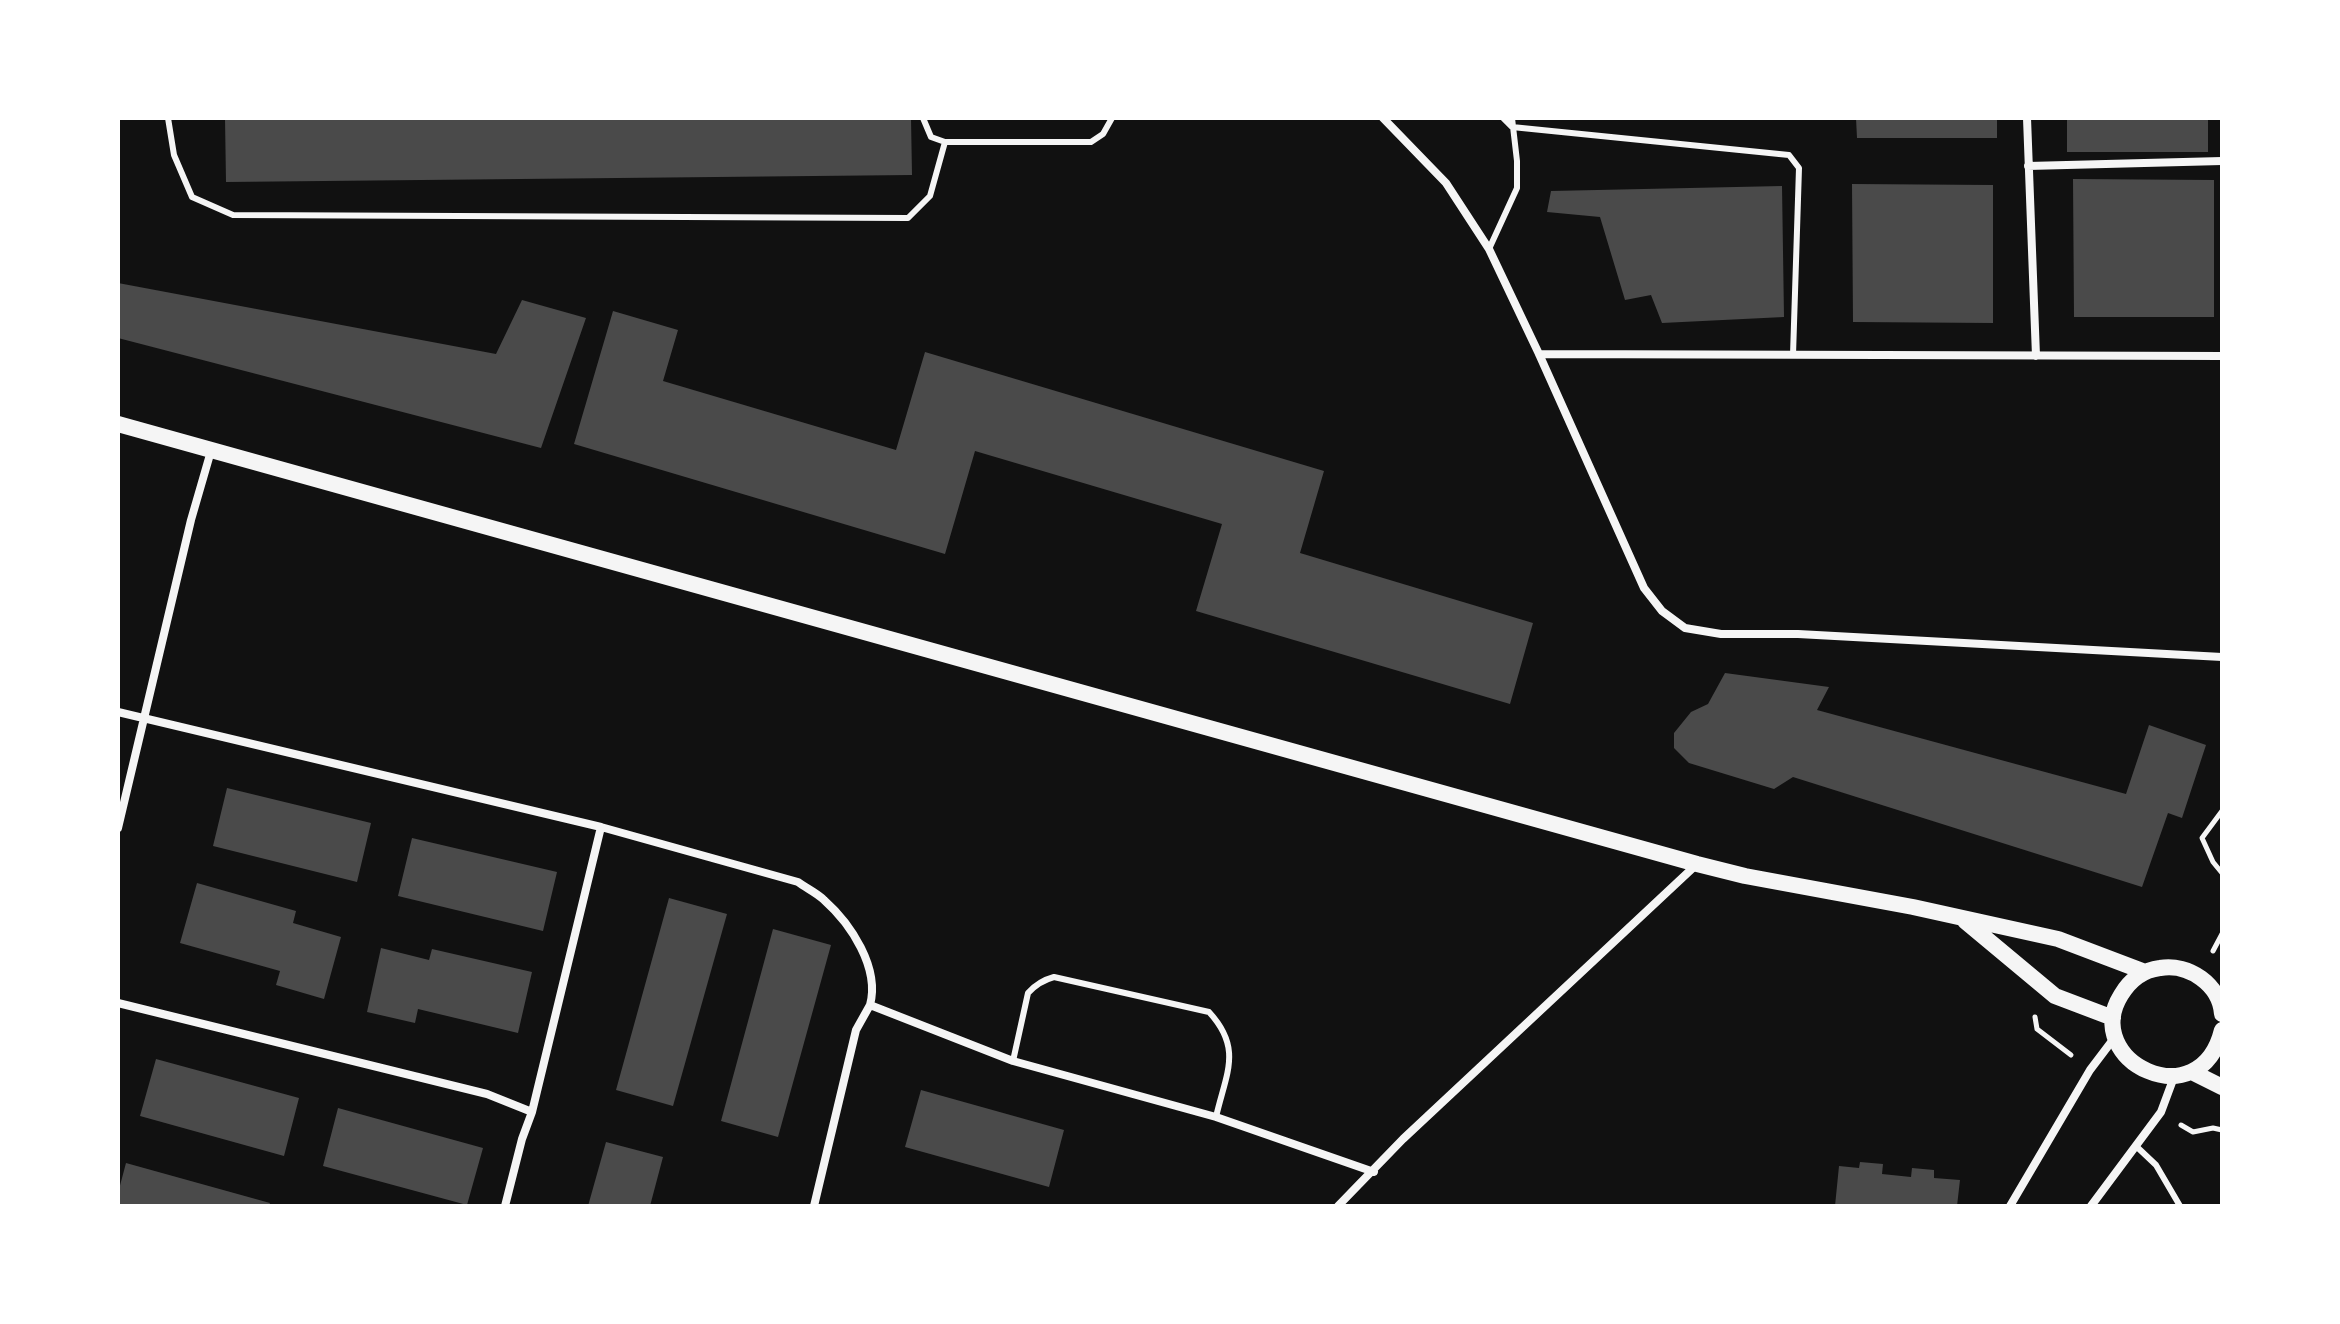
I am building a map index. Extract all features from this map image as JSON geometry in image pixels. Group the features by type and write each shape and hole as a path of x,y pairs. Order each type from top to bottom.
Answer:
{"main road":[{"path":"118,424 1697,864 2058,939 2145,972"},
{"path":"1964,920 2055,996 2113,1018"},
{"path":"2222,1014 2222,1007 2213,990 2199,976 2182,968 2163,967 2145,972 2129,983 2118,999 2113,1018 2116,1037 2124,1054 2137,1068 2155,1075 2174,1077 2192,1072 2208,1060 2218,1045 2222,1030"},
{"path":"2192,1072 2222,1087"}],"street":[{"path":"1383,118 1446,183 1489,249 1644,588 1662,611 1685,628 1721,634 1798,634 2222,657"},
{"path":"2027,118 2036,356"},
{"path":"2028,166 2222,161"},
{"path":"1539,354 2222,356"},
{"path":"118,828 174,590 211,450"},
{"path":"118,712 601,827 798,882 824,900 850,930 863,952 874,990 870,1005 856,1030 814,1206"},
{"path":"505,1206 532,1112 601,827"},
{"path":"1338,1206 1403,1139 1697,864"},
{"path":"118,1003 487,1094 532,1112"},
{"path":"870,1005 1013,1061 1216,1117 1374,1172"},
{"path":"2010,1206 2090,1070 2116,1037"},
{"path":"2091,1206 2161,1112 2174,1077"}],"lane":[{"path":"168,118 174,155 192,197 233,215 908,218 930,196 945,142"},
{"path":"923,118 931,137 945,142 1091,142 1103,134 1112,118"},
{"path":"1503,118 1512,127 1789,155 1799,168 1793,355"},
{"path":"1489,249 1517,188 1512,118"},
{"path":"1013,1061 1028,993 1046,979 1054,977 1209,1012 1224,1028 1231,1050 1216,1117"},
{"path":"2137,1147 2156,1165 2180,1206"}],"path":[{"path":"2222,811 2202,838 2222,873"},
{"path":"2161,1112 2193,1132 2213,1128 2222,1130"}],"building":[{"path":"225,118 911,118 912,175 226,182"},
{"path":"1856,118 1997,118 1997,138 1857,138"},
{"path":"2067,118 2208,118 2208,152 2067,152"},
{"path":"2073,179 2214,180 2214,317 2074,317"},
{"path":"1852,184 1993,185 1993,323 1853,322"},
{"path":"1782,186 1784,317 1662,323 1651,295 1625,300 1600,217 1547,212 1551,191"},
{"path":"118,283 496,354 522,300 586,318 541,448 118,338"},
{"path":"613,311 678,330 663,381 896,450 925,352 1324,471 1300,553 1533,623 1510,704 1196,611 1222,524 975,451 945,554 574,444"},
{"path":"1725,673 1829,687 1817,710 2126,794 2149,725 2206,745 2182,818 2168,813 2142,887 1793,777 1774,789 1689,763 1674,748 1674,733 1691,712 1708,704"},
{"path":"227,788 371,823 357,882 213,846"},
{"path":"412,838 557,872 543,931 398,896"},
{"path":"197,883 296,911 293,923 341,937 324,999 276,985 280,971 180,943"},
{"path":"669,898 727,914 673,1106 616,1090"},
{"path":"773,929 831,945 778,1137 721,1121"},
{"path":"381,948 429,960 432,949 532,972 518,1033 418,1009 415,1023 367,1012"},
{"path":"156,1059 299,1098 284,1156 140,1116"},
{"path":"921,1090 1064,1130 1049,1187 905,1147"},
{"path":"338,1108 483,1148 467,1205 323,1166"},
{"path":"606,1142 663,1157 650,1206 588,1206"},
{"path":"1860,1162 1883,1164 1882,1174 1911,1177 1912,1168 1934,1170 1934,1178 1960,1180 1957,1206 1835,1206 1839,1166 1859,1168"},
{"path":"126,1163 270,1203 269,1206 118,1206"}]}
